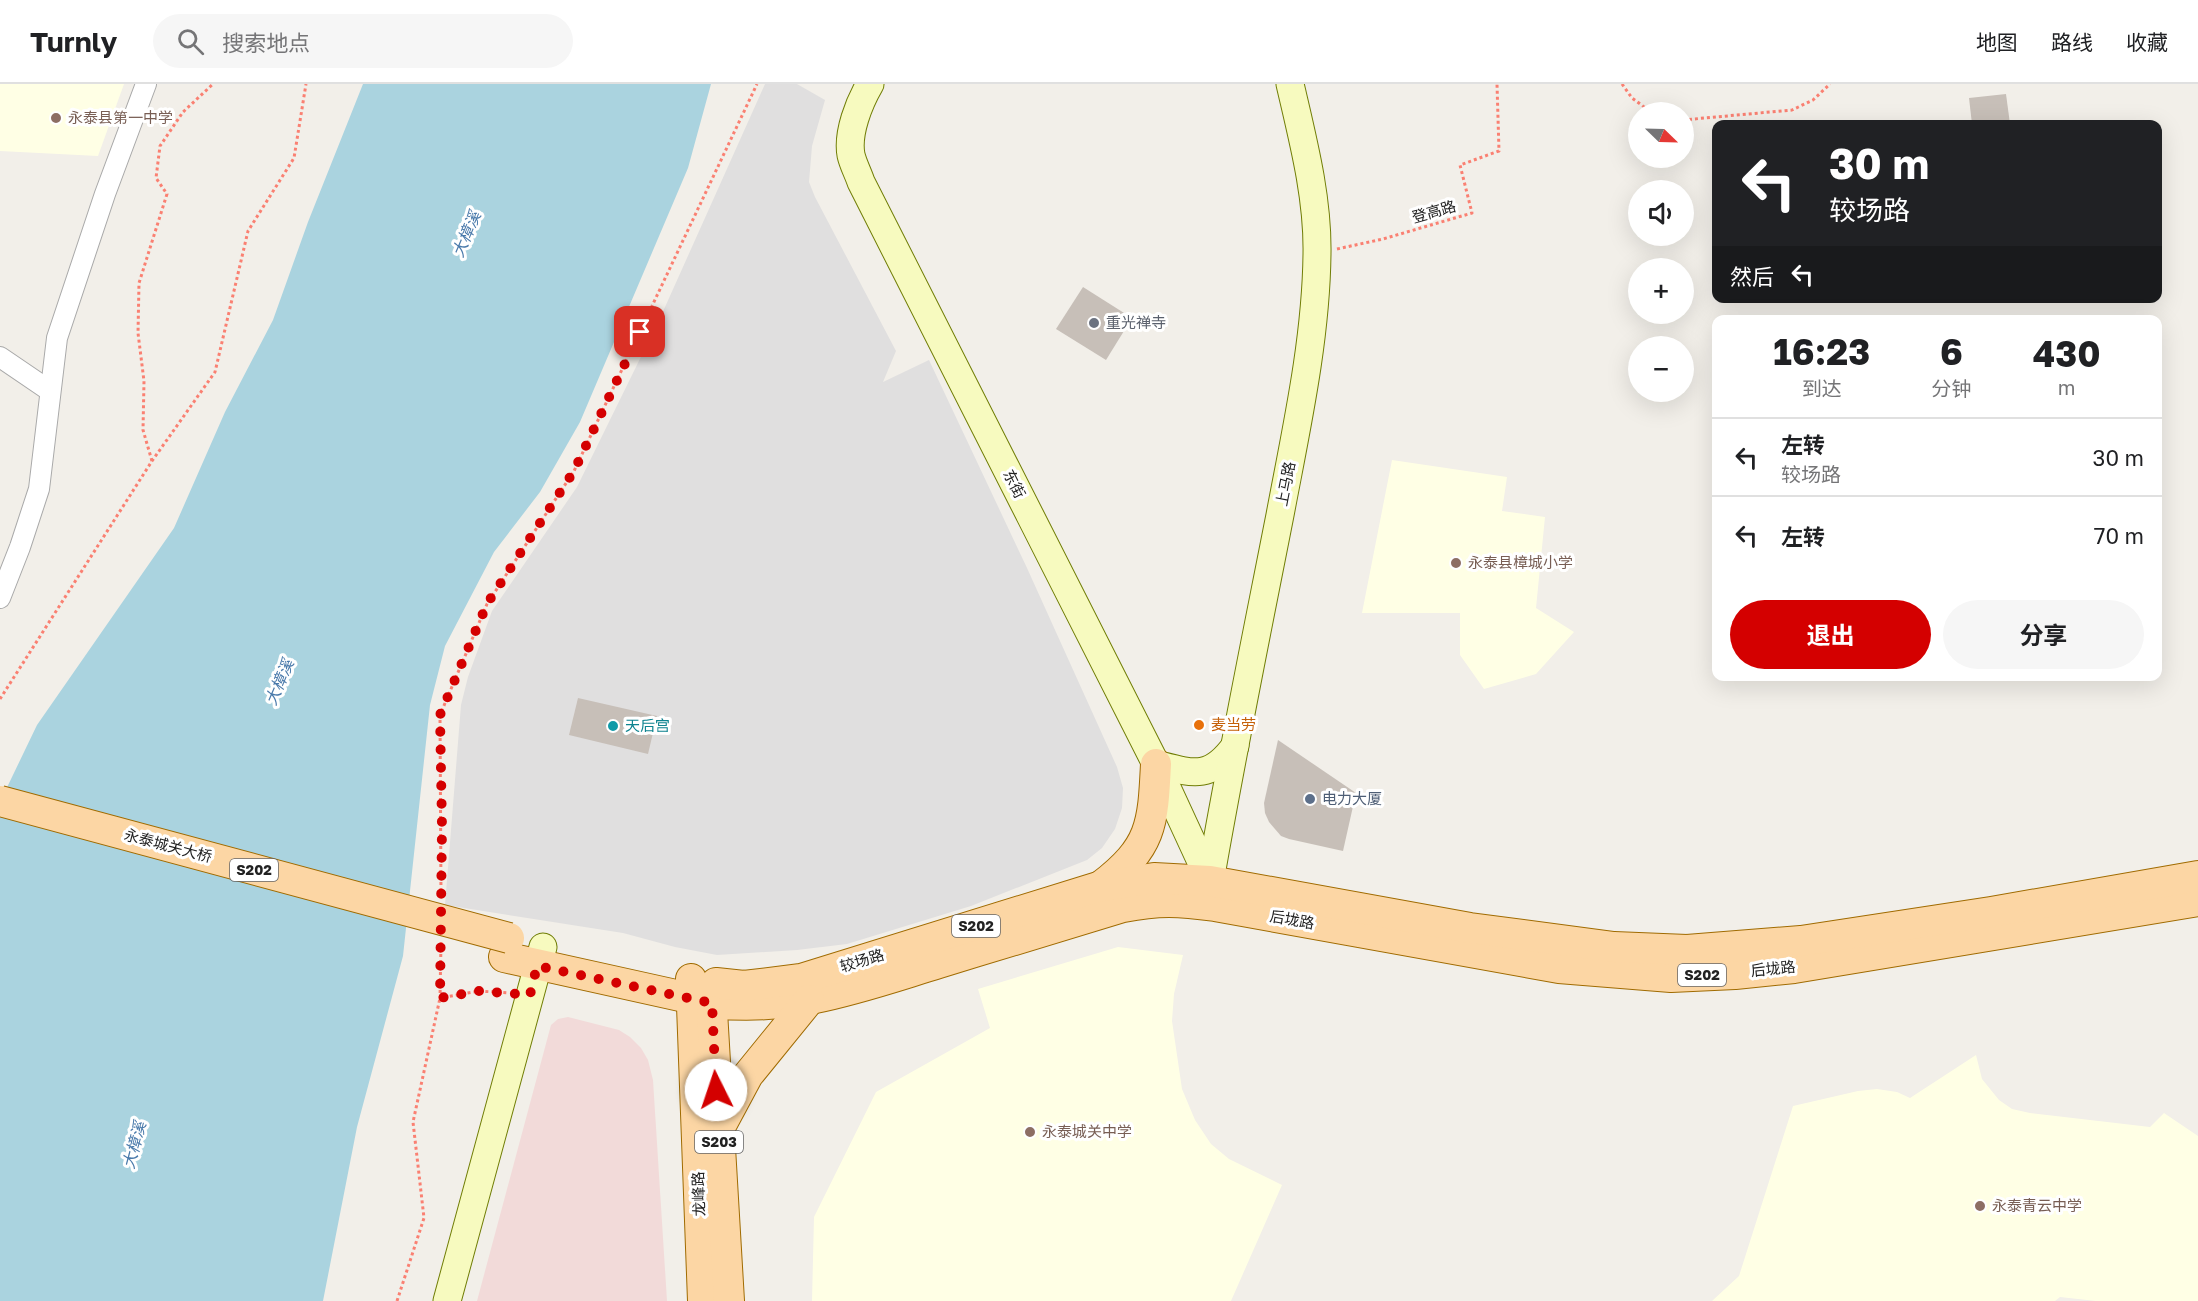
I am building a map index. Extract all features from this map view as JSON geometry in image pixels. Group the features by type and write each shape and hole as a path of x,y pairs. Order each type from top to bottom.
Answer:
{"main road":[{"path":"1098,887 1118,872 1145,838 1151,822 1156,764"},
{"name":"永泰城关大桥","path":"0,801 506,948"},
{"name":"永泰城关大桥","path":"0,821 506,948"},
{"name":"后垅路","path":"1208,893 1614,947 1687,950 1801,941 1991,912 2198,876"},
{"name":"较场路","path":"702,991 801,979 1098,887 1154,878 1208,893"},
{"name":"后垅路","path":"1208,893 1559,968 1671,976 1735,974 1794,968 2198,901"},
{"name":"较场路","path":"506,948 702,991 744,1006 809,1000 844,992 1123,907 1152,901 1186,902 1208,893"},
{"name":"龙峰路","path":"702,991 719,1129 729,1301"},
{"name":"龙峰路","path":"702,991 703,1301"},
{"path":"719,1129 748,1076 770,1045 809,1000"}],"street":[{"path":"0,598 27,529 39,489 57,338 105,194 146,84"},
{"name":"东街","path":"870,84 864,94 853,127 851,154 861,182 1156,764 1208,893"},
{"name":"上马路","path":"1208,893 1297,426 1315,301 1317,253 1315,213 1290,84"},
{"path":"0,357 50,391"},
{"path":"1156,764 1181,771 1197,772 1213,769 1223,762 1235,746"},
{"path":"447,1301 540,956"}],"path":[{"path":"152,461 143,430 144,381 138,333 139,283 167,194 156,178 159,146 183,112 213,84"},
{"path":"0,699 152,461 215,372 248,231 294,158 306,84"},
{"path":"441,907 440,715 487,604 574,471 757,84"},
{"name":"登高路","path":"1317,253 1383,239 1472,213 1460,165 1499,151 1497,84"},
{"path":"1622,84 1637,102"},
{"path":"1694,119 1792,110 1813,100 1830,84"},
{"path":"396,1301 424,1218 413,1122 440,998 441,941"},
{"path":"440,998 479,991 530,995"}],"shaded area":[{"name":"永泰县第一中学","path":"0,84 124,84 98,156 0,151"},
{"path":"765,84 797,84 825,100 812,146 809,182 896,351 883,382 929,360 1117,767 1123,788 1122,808 1115,829 1102,848 1087,860 971,906 847,944 797,950 717,955 623,933 445,905 461,705 468,677 492,611 577,487 661,316"},
{"name":"永泰县樟城小学","path":"1392,460 1507,477 1502,511 1545,517 1536,608 1574,632 1536,674 1484,689 1460,655 1460,613 1362,613"},
{"name":"永泰城关中学","path":"1118,947 1183,955 1174,994 1172,1021 1182,1089 1195,1120 1211,1144 1229,1159 1282,1185 1231,1301 812,1301 814,1217 876,1092 990,1028 978,989"},
{"path":"568,1017 619,1030 641,1048 648,1060 653,1080 667,1301 477,1301 551,1025 558,1019"},
{"name":"永泰青云中学","path":"1976,1055 1982,1079 1999,1100 2012,1109 2150,1127 2164,1113 2198,1136 2198,1301 2096,1301 2060,1297 2055,1301 1712,1301 1739,1276 1793,1106 1858,1091 1877,1089 1897,1092 1910,1098"}],"water":[{"name":"大樟溪","path":"363,84 711,84 688,168 580,422 540,492 494,552 445,646 430,705 403,956 357,1127 323,1301 0,1301 0,802 37,725 174,528 225,412 273,320 308,222"}],"building":[{"path":"2006,94 2009,120 1972,120 1969,98"},
{"name":"重光禅寺","path":"1083,287 1132,318 1106,360 1056,329"},
{"name":"天后宫","path":"578,698 657,716 648,754 569,735"},
{"name":"电力大厦","path":"1278,740 1356,793 1343,851 1281,836 1269,822 1264,803"}],"place":[{"name":"永泰县第一中学","path":"56,118"},
{"name":"重光禅寺","path":"1094,323"},
{"name":"永泰县樟城小学","path":"1456,563"},
{"name":"麦当劳","path":"1199,725"},
{"name":"天后宫","path":"613,726"},
{"name":"电力大厦","path":"1310,799"},
{"name":"永泰城关中学","path":"1030,1132"},
{"name":"永泰青云中学","path":"1980,1206"}],"route":[{"path":"640,332 574,471 487,604 440,715 442,827 440,998 479,991 530,995 537,966 712,1003 716,1090"}]}
